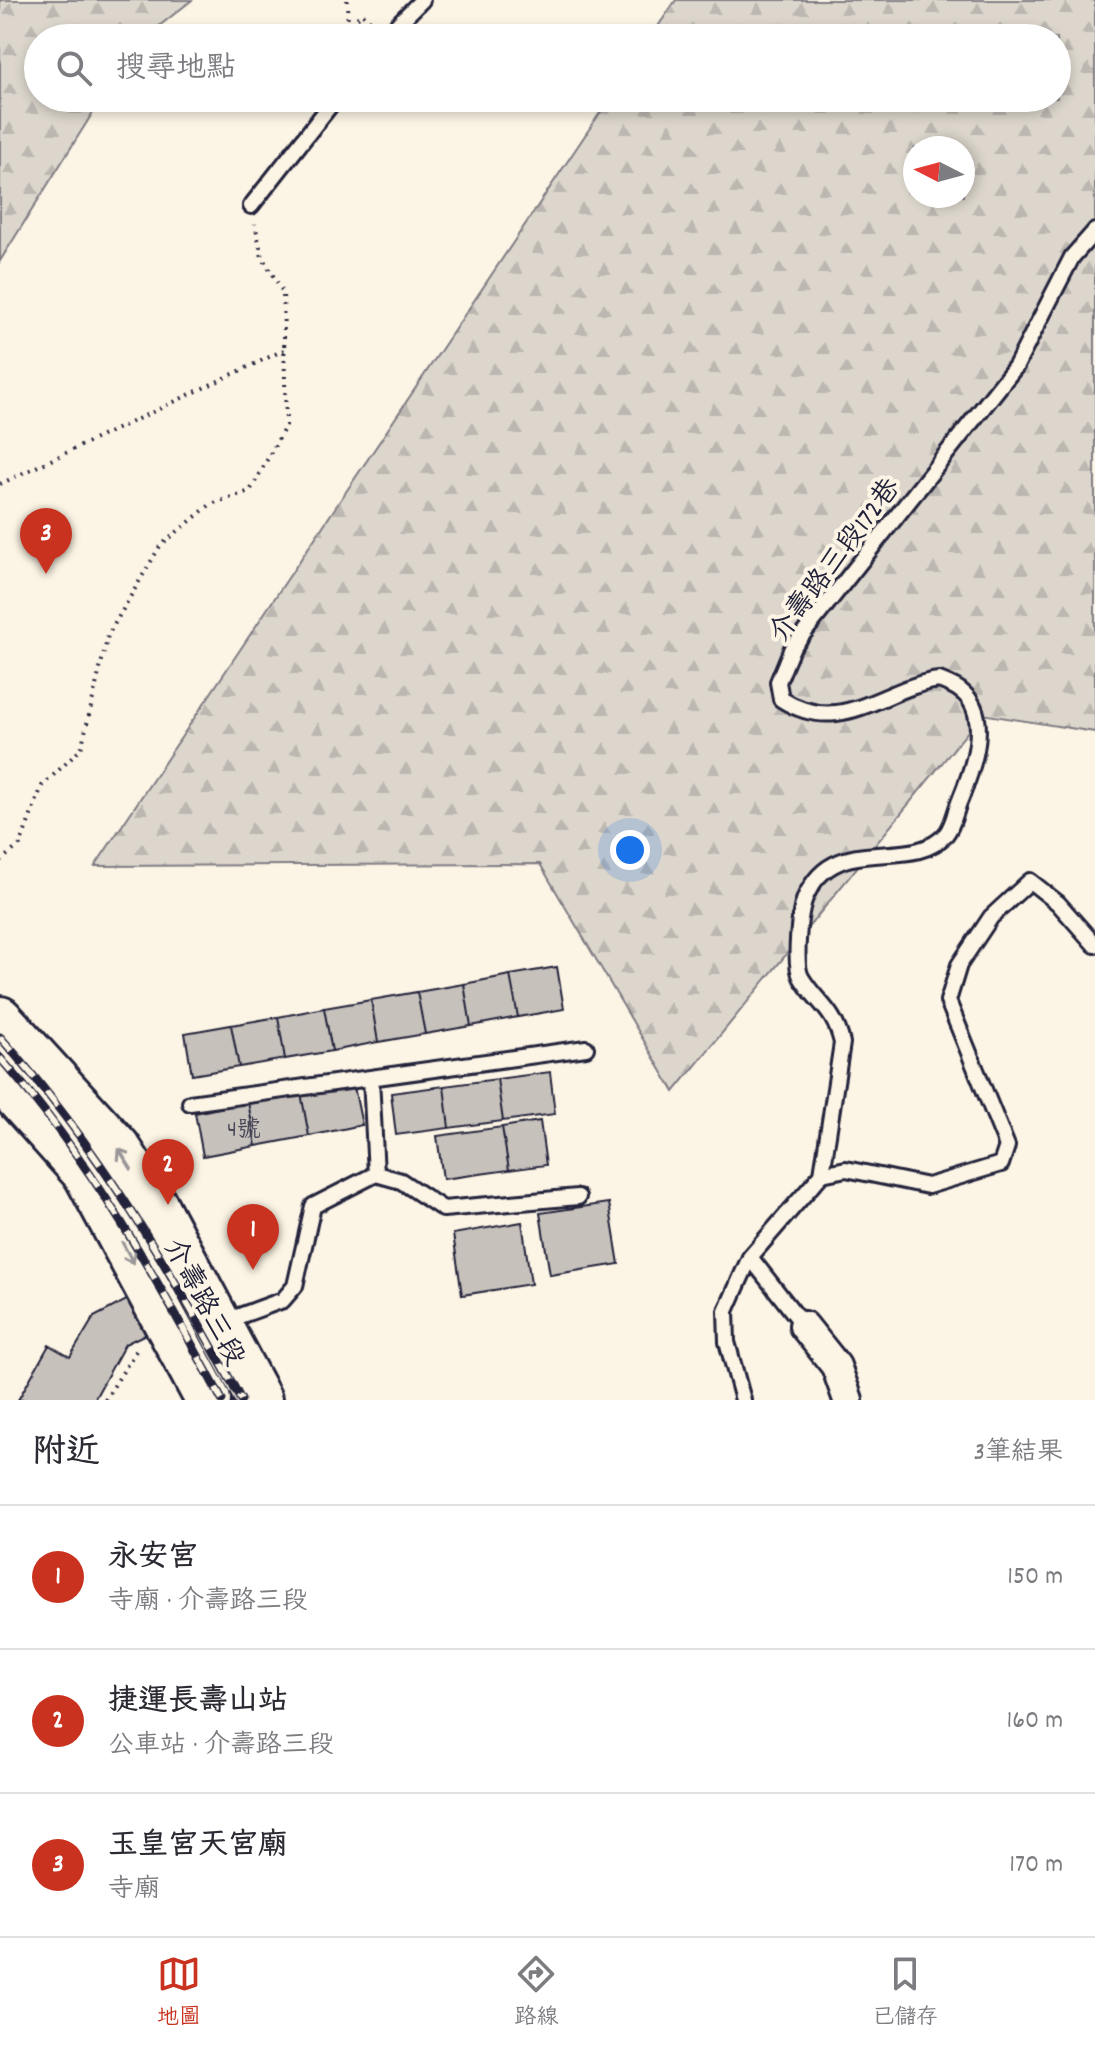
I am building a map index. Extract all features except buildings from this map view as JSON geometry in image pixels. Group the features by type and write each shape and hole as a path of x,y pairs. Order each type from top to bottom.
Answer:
{"main road":[{"name":"介壽路三段","path":"0,1019 118,1148 156,1207 197,1333 208,1400"},
{"name":"介壽路三段","path":"0,1078 86,1174 197,1333 259,1400"}],"street":[{"path":"804,1326 836,1366 848,1400"}],"lane":[{"path":"397,24 422,0"},
{"path":"251,206 325,112"},
{"name":"介壽路三段172巷","path":"822,1174 842,1043 837,1023 800,975 798,945 803,902 814,877 836,861 901,852 926,845 946,834 975,766 977,724 971,702 962,691 939,680 867,708 821,713 798,710 781,699 778,682 792,648 1016,366 1072,257 1095,231"},
{"path":"743,1400 727,1342 726,1311 750,1257 822,1174 846,1169 928,1186 1001,1164 1007,1146 948,1001 959,965 991,917 1030,881 1058,903 1095,945"},
{"path":"190,1103 586,1048"},
{"path":"371,1078 376,1174"},
{"path":"197,1333 283,1300 295,1286 313,1206 376,1174 401,1181 443,1209 578,1197"},
{"path":"750,1257 804,1326"}],"path":[{"path":"347,0 348,24"},
{"path":"351,24 362,13 372,24"},
{"path":"0,861 20,845 42,786 81,749 108,635 160,546 211,504 250,491 286,425 283,292 262,257 251,206"},
{"path":"0,484 284,349"},
{"path":"105,1400 136,1346 197,1333"}],"green space":[{"path":"0,0 192,0 162,24 24,24 24,112 93,112 0,261"},
{"path":"676,0 1095,0 1095,732 982,714 674,1092 540,864 95,866 601,112 1071,112 1071,24 660,24"}],"railway":[{"path":"0,1037 70,1122 131,1211 188,1304 241,1400"},
{"path":"0,1058 94,1180 173,1310 222,1400"}],"place":[{"name":"玉皇宮天宮廟","path":"46,574"},
{"name":"捷運長壽山站","path":"168,1205"},
{"name":"永安宮","path":"253,1270"}]}
